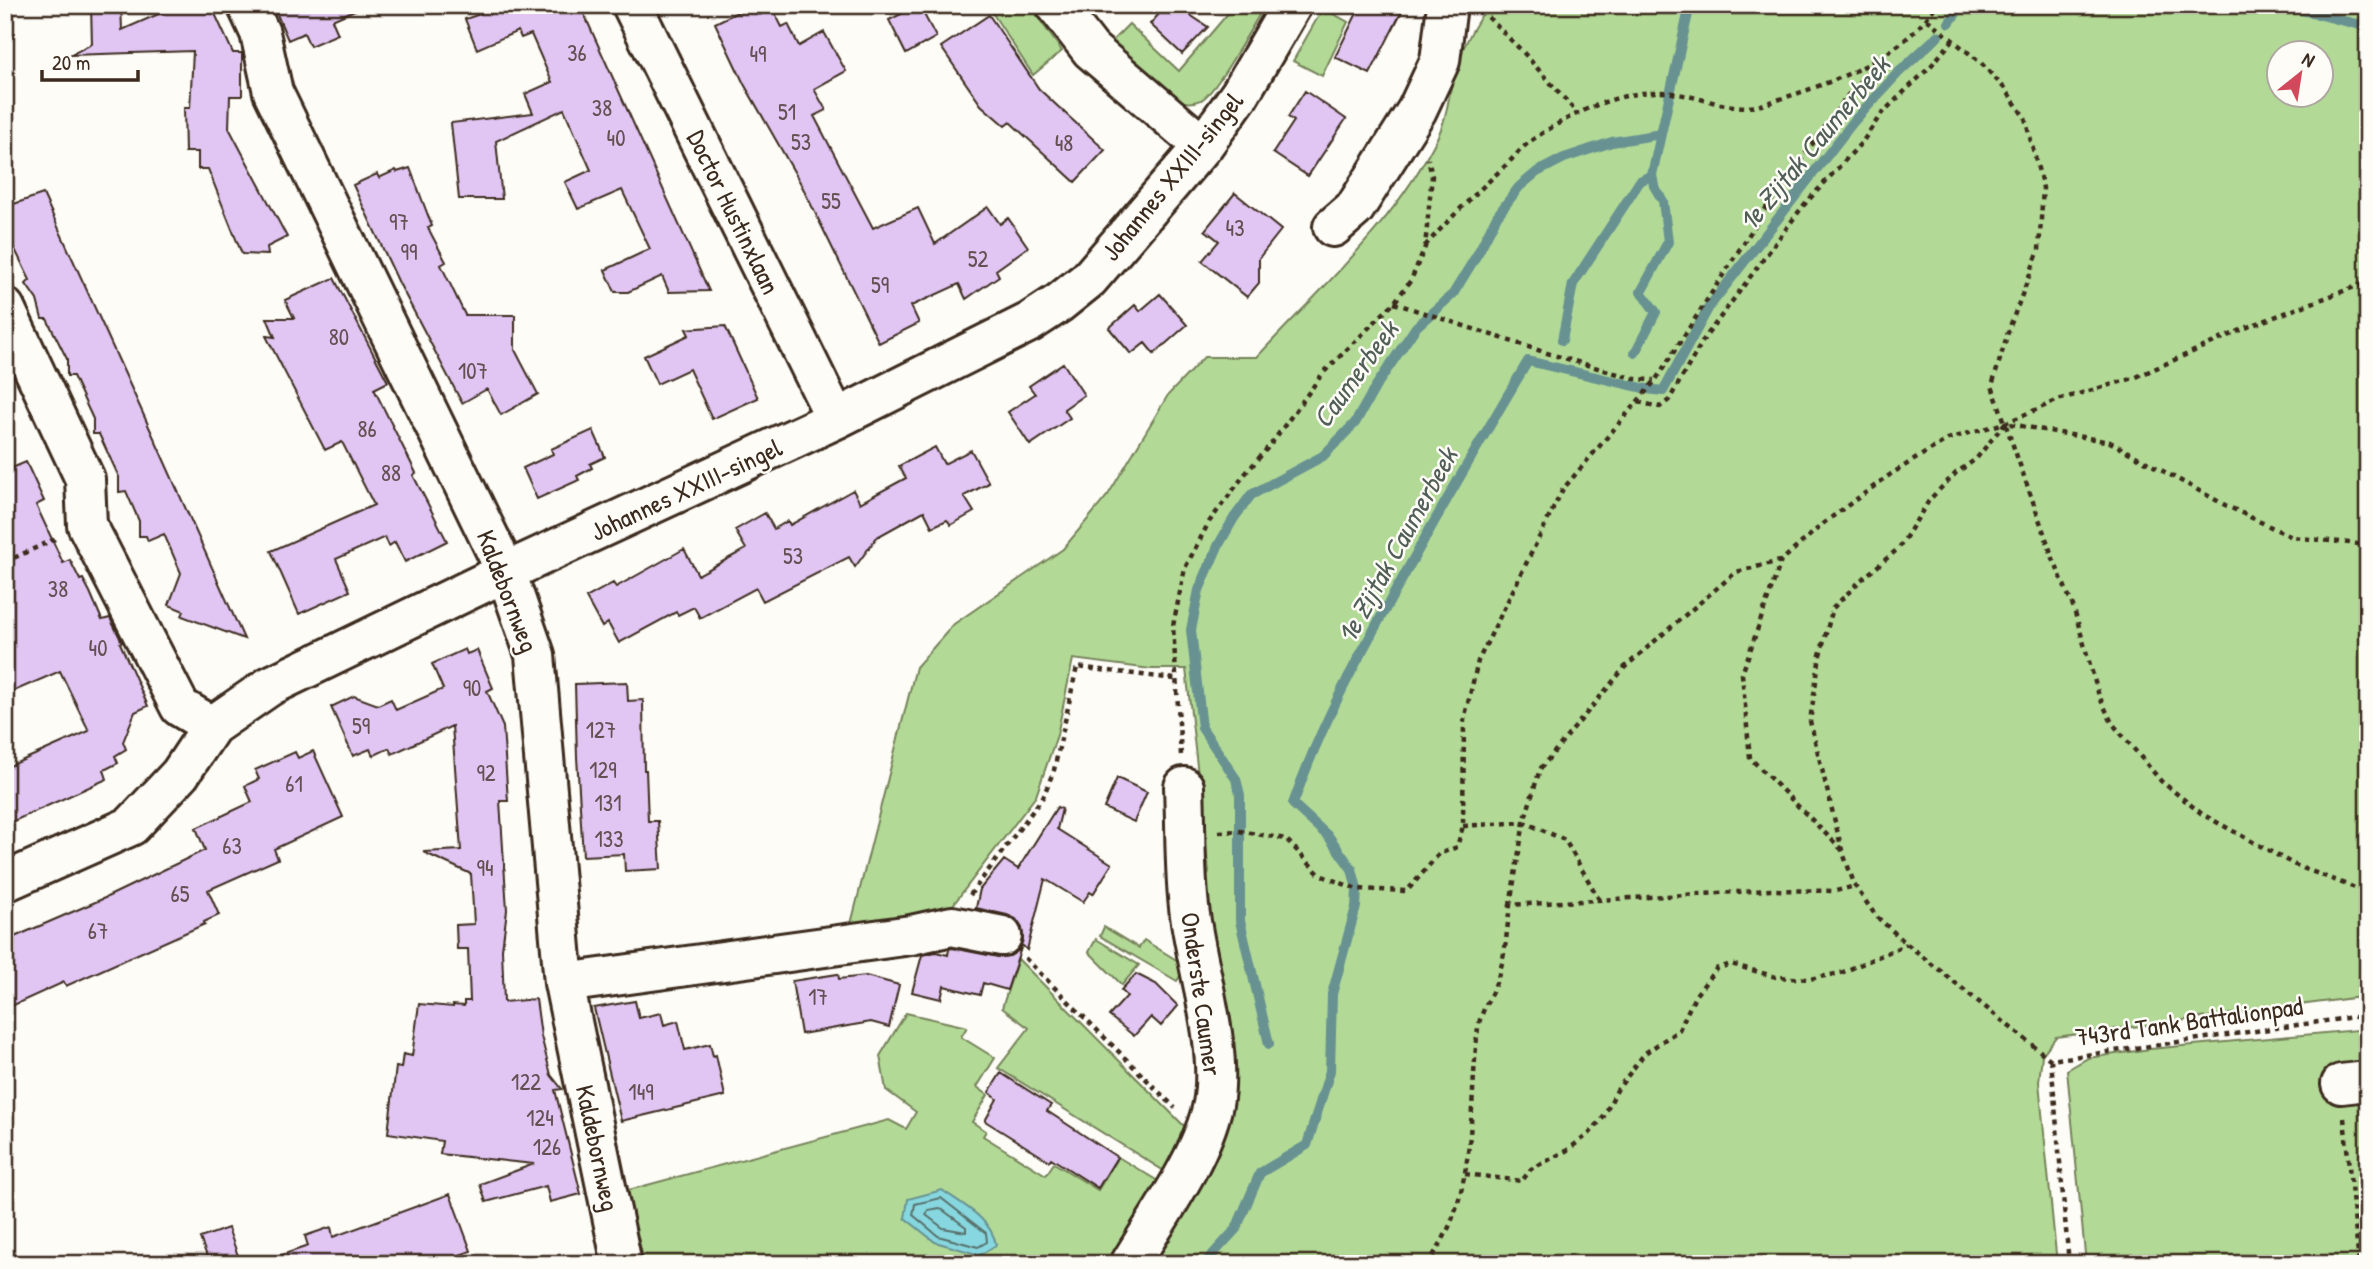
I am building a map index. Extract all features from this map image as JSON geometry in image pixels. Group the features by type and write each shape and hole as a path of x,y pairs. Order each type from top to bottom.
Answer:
{"street":[{"name":"Kaldebornweg","path":"247,5 260,33 273,92 506,572 535,655 564,983 622,1264"},
{"name":"Doctor Hustinxlaan","path":"632,5 836,419"},
{"path":"1056,5 1091,50 1203,146"},
{"name":"Johannes XXIII-singel","path":"5,882 131,826 180,774 212,726 270,685 836,419 1030,322 1059,303 1089,279 1203,146 1240,94 1292,5"},
{"path":"1333,227 1355,208 1418,110 1440,61 1447,5"},
{"path":"5,308 85,479 88,525 180,707 212,726"},
{"name":"Onderste Caumer","path":"1130,1264 1191,1161 1203,1136 1213,1102 1215,1053 1189,910 1184,788"},
{"path":"564,983 911,935 952,926 1002,936"}],"path":[{"path":"1476,5 1523,52 1578,114"},
{"path":"1239,831 1286,839 1320,875 1357,889 1407,891 1439,854 1457,847 1463,826 1464,720 1478,661 1563,489 1655,381 1768,205 1852,91 1880,59 1930,21 1936,5"},
{"path":"1930,21 1989,72 2006,90 2025,118 2043,188 2039,250 2009,329 1992,386 2073,606 2099,696 2112,723 2161,781 2202,814 2295,865 2368,894"},
{"path":"1638,402 1660,407 1670,400 1704,339 1803,205 1863,141 1881,114 1930,67 1952,39"},
{"path":"1425,247 1463,204 1533,139 1578,114 1623,97 1658,92 1728,106 1758,106 1832,80 1880,59"},
{"path":"1184,788 1173,626 1185,568 1209,522 1323,373 1394,303 1411,280 1425,247 1432,176 1418,110"},
{"path":"1427,1264 1457,1211 1465,1174 1479,1025 1500,973 1524,822 1540,768 1625,667 1736,572 1781,561 1825,522 1891,474 1948,439 2005,423 2061,399 2134,378 2250,326 2368,282"},
{"path":"1394,303 1635,379 1655,381"},
{"path":"2005,423 2110,442 2225,505 2292,537 2368,545"},
{"path":"2005,423 1976,459 1956,473 1930,499 1899,548 1833,608 1820,655 1810,721 1842,850 1855,886 1876,916 2051,1060"},
{"path":"5,562 88,525"},
{"path":"1781,561 1742,674 1750,758 1842,850"},
{"path":"952,926 955,914 1043,797 1054,770 1077,667 1175,679"},
{"path":"1463,826 1524,822 1565,840 1600,901"},
{"path":"1510,905 1771,890 1836,891 1855,886"},
{"path":"1002,936 1203,1136"},
{"path":"1465,1174 1522,1181 1531,1170 1566,1151 1589,1134 1602,1118 1617,1090 1645,1054 1679,1030 1695,996 1716,969 1731,964 1776,977 1809,979 1841,973 1907,944"},
{"name":"743rd Tank Battalionpad","path":"2069,1264 2051,1060 2368,1014"},
{"path":"2354,1083 2359,1264"}],"green space":[{"path":"998,5 1029,5 1062,51 1033,75 991,11"},
{"path":"1235,5 1265,5 1216,85 1201,100 1188,102 1175,98 1111,42 1129,24 1179,71"},
{"path":"1489,5 2368,5 2368,996 2056,1037 2042,1055 2039,1082 2057,1264 1142,1264 1225,1128 1201,890 1209,872 1186,669 1151,669 1073,659 1057,735 1036,796 949,910 850,928 916,667 954,624 1063,549 1108,495 1168,395 1204,357 1257,357 1357,252 1402,195 1439,134 1456,66 1470,34"},
{"path":"1323,8 1348,22 1322,76 1293,61"},
{"path":"1104,927 1139,948 1144,940 1183,964 1177,981 1100,936"},
{"path":"1096,939 1139,965 1122,985 1089,952"},
{"path":"1018,959 1197,1139 1174,1177 998,1068 1029,1028 1002,1008"},
{"path":"906,1013 967,1027 961,1037 995,1058 977,1087 988,1095 972,1122 986,1131 983,1136 1046,1175 1054,1163 1098,1190 1118,1157 1168,1187 1122,1264 645,1264 625,1191 889,1120 906,1129 916,1112 886,1090 880,1056"},
{"path":"2368,1029 2368,1264 2086,1264 2067,1070 2088,1058 2150,1049"}],"water":[{"path":"942,1190 967,1207 989,1227 996,1245 980,1255 935,1242 905,1218 908,1199"}],"building":[{"path":"121,5 122,30 179,5 211,5 233,53 242,53 242,96 230,96 229,128 287,237 267,247 268,255 242,254 208,169 198,169 198,152 185,152 184,108 190,108 193,51 70,55 92,44 91,6"},
{"path":"273,5 366,5 332,20 338,34 310,46 304,33 288,40"},
{"path":"477,5 580,5 709,291 669,292 662,276 628,292 615,292 605,270 650,249 622,190 578,209 565,182 591,170 564,109 496,141 502,199 459,199 451,123 533,113 525,94 552,82 531,34 521,38 518,31 477,49 465,19 480,14"},
{"path":"752,5 759,15 773,9 782,27 788,24 799,46 824,32 846,71 814,89 826,110 814,116 873,228 918,208 935,244 988,207 1000,224 1008,218 1028,247 996,270 999,276 966,299 959,284 911,306 919,323 879,343 801,184 744,84 715,23"},
{"path":"919,5 936,37 906,54 889,20"},
{"path":"1167,5 1175,5 1208,27 1182,54 1150,24"},
{"path":"1361,5 1405,5 1370,74 1335,57"},
{"path":"989,15 1039,89 1105,150 1075,182 1010,122 1005,126 981,105 941,47"},
{"path":"1305,91 1346,119 1308,176 1273,153 1294,121 1288,117"},
{"path":"410,168 432,226 428,228 446,262 441,265 465,315 515,315 515,350 538,394 501,415 487,389 462,403 399,283 353,185 377,174 379,178 396,170 397,172"},
{"path":"1235,193 1281,230 1259,258 1259,283 1247,297 1202,261 1219,241 1205,230"},
{"path":"43,194 244,639 182,616 184,611 169,605 181,573 164,534 148,541 146,536 139,536 139,521 126,491 119,492 119,477 99,434 93,434 93,419 73,376 67,376 67,359 47,319 42,319 37,300 26,284 30,280 5,229 5,207"},
{"path":"334,278 388,382 374,389 447,541 405,562 395,542 389,546 385,537 336,559 350,591 299,614 271,551 374,505 342,442 325,450 266,336 275,337 267,318 294,318 285,300"},
{"path":"1160,294 1187,325 1154,354 1145,343 1131,354 1109,328 1135,305 1140,311"},
{"path":"725,326 758,398 712,419 689,369 657,384 644,356 689,335 686,329"},
{"path":"1063,363 1084,395 1064,409 1070,418 1030,445 1008,412 1035,394 1029,386"},
{"path":"593,430 605,457 590,464 592,468 577,476 579,480 537,499 523,468 553,454 551,449"},
{"path":"935,447 944,464 971,450 989,483 964,496 974,512 951,525 947,520 932,527 924,511 877,537 855,567 849,557 763,601 756,588 700,618 694,607 678,615 676,612 619,643 608,623 602,627 586,598 613,583 616,587 684,549 698,575 746,549 735,530 765,513 774,529 788,521 790,525 853,490 860,503 906,478 899,466"},
{"path":"26,462 44,501 36,505 63,563 70,560 80,580 83,579 102,620 110,618 148,706 135,712 123,742 126,749 115,756 118,763 104,770 107,779 5,825 5,768 89,731 60,671 5,695 5,471"},
{"path":"465,649 467,654 477,650 493,688 487,691 503,727 508,801 500,801 507,910 502,949 504,1002 536,999 541,1036 551,1075 562,1089 555,1090 581,1194 550,1202 546,1186 486,1202 480,1184 534,1164 440,1154 442,1141 388,1133 396,1067 401,1068 403,1054 412,1056 419,1004 453,1007 464,1006 464,1001 470,1001 468,949 457,949 456,925 474,924 471,874 423,852 461,850 452,726 392,754 389,748 373,756 370,749 353,756 331,707 354,696 378,705 391,699 396,710 443,689 432,664"},
{"path":"627,682 628,701 643,700 648,821 658,821 661,869 625,871 624,854 583,856 575,684"},
{"path":"313,751 343,817 274,849 278,859 208,890 219,915 204,922 205,924 66,986 64,982 5,1009 5,941 107,897 205,850 196,828 252,802 245,786 259,779 255,770 295,752 298,758"},
{"path":"1117,778 1147,792 1134,822 1104,808"},
{"path":"1057,807 1062,809 1057,829 1112,864 1093,894 1090,892 1083,902 1045,879 1027,950 1022,945 1007,990 983,983 980,995 944,986 941,999 912,992 922,955 936,952 948,955 949,949 952,948 998,957 1010,956 1019,950 1023,940 1022,928 1016,919 1007,915 976,908 980,889 1004,860 1018,869"},
{"path":"838,974 839,979 866,976 899,985 889,1027 871,1022 801,1034 792,981"},
{"path":"1136,974 1156,984 1178,1006 1161,1026 1151,1017 1134,1036 1109,1016 1127,996 1121,990"},
{"path":"635,1001 639,1018 661,1013 664,1025 678,1021 685,1050 710,1044 713,1056 716,1055 725,1096 621,1121 594,1008"},
{"path":"1001,1073 1051,1105 1047,1111 1117,1157 1098,1188 985,1121 997,1099 989,1092"},
{"path":"450,1194 471,1251 435,1264 267,1264 267,1260 308,1246 305,1236 331,1227 333,1237"},
{"path":"228,1228 241,1264 210,1264 200,1238"}],"waterway":[{"name":"Caumerbeek","path":"1269,1044 1240,921 1240,795 1236,779 1202,728 1191,630 1199,590 1218,546 1251,495 1323,456 1355,423 1376,386 1416,327 1453,294 1497,216 1519,187 1537,172 1564,158 1612,142 1661,134 1690,5"},
{"name":"1e Zijtak Caumerbeek","path":"1949,23 1962,5"},
{"path":"2282,5 2368,27"},
{"name":"1e Zijtak Caumerbeek","path":"1204,1264 1236,1229 1260,1173 1307,1145 1330,1071 1332,994 1356,907 1357,889 1352,869 1329,837 1293,804 1315,747 1355,664 1528,361 1663,391 1709,307 1854,121 1898,73 1938,36"},
{"path":"1562,340 1573,284 1640,181 1652,175 1661,134"},
{"path":"1635,353 1656,312 1641,292 1668,242 1663,201 1654,186 1652,175"}]}
